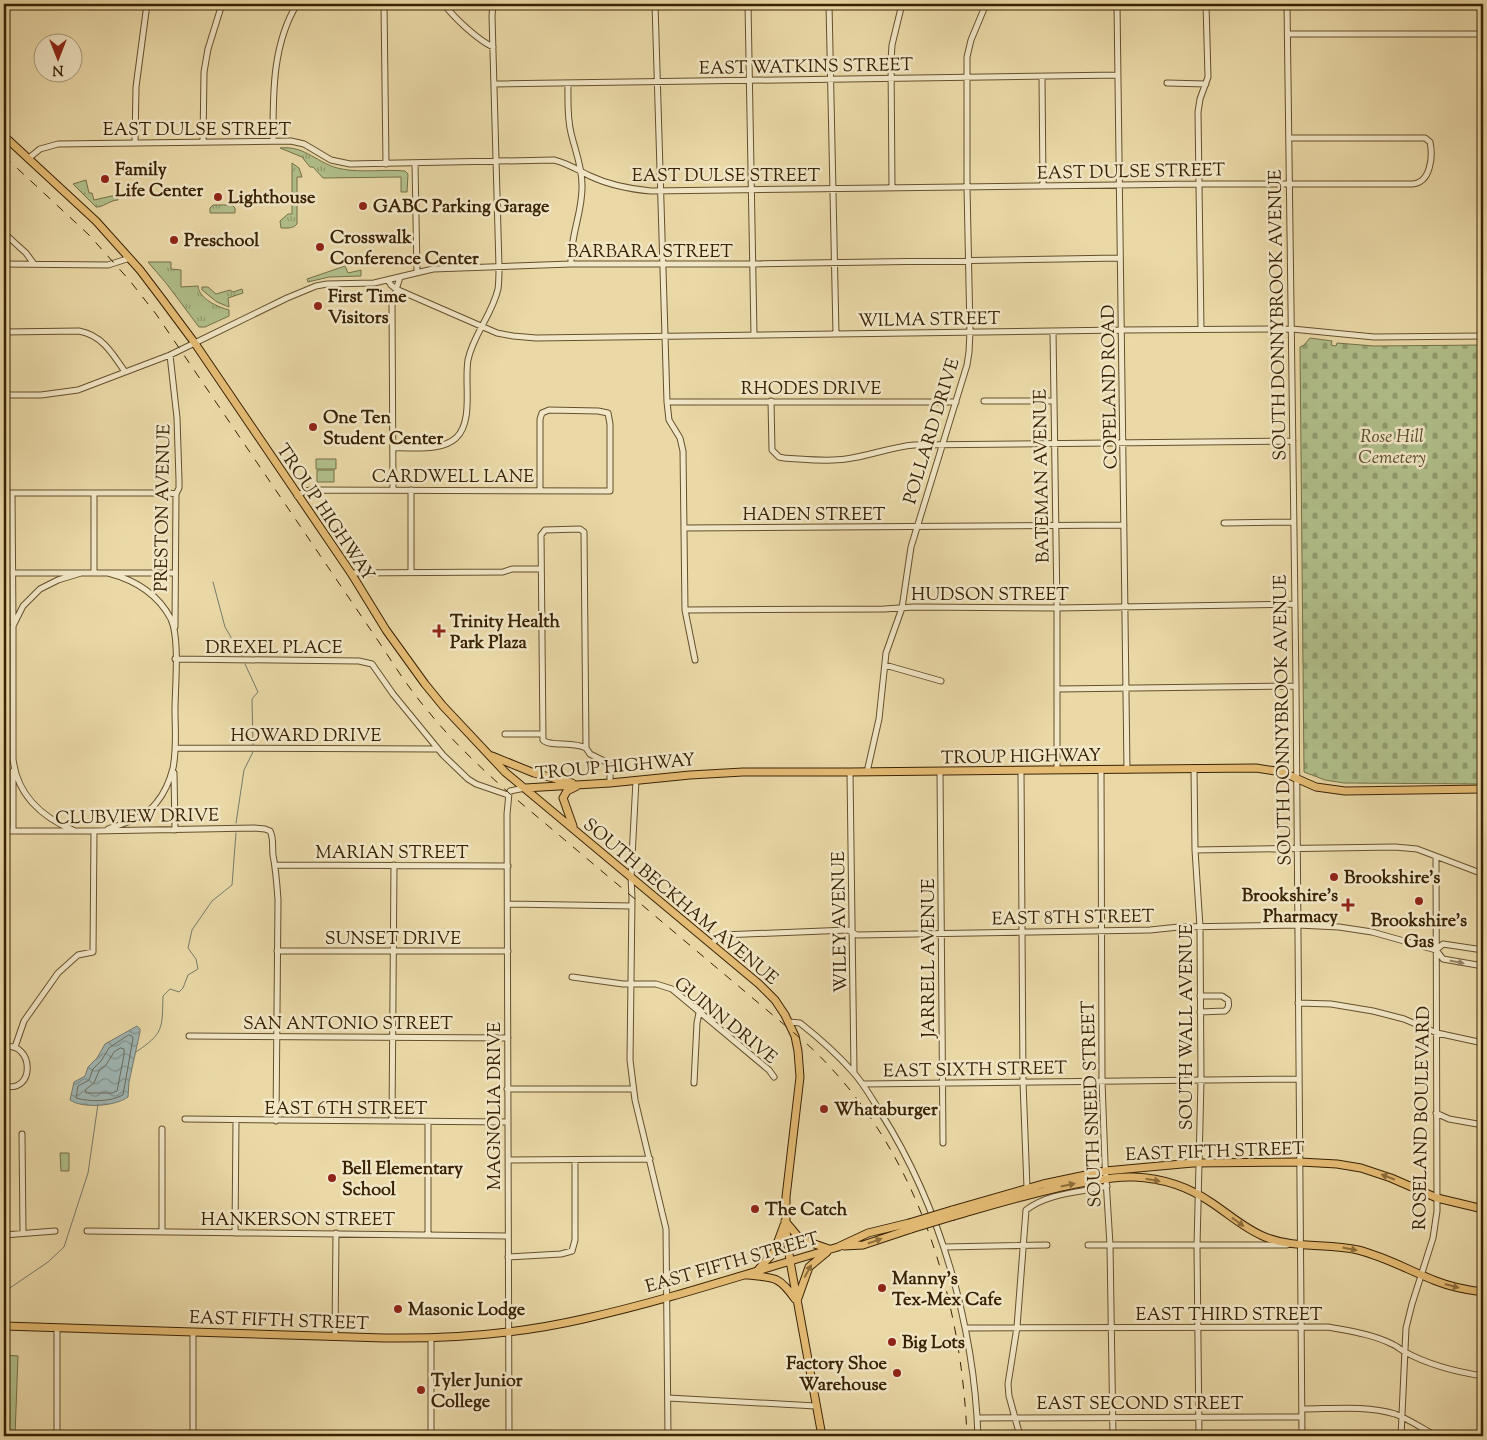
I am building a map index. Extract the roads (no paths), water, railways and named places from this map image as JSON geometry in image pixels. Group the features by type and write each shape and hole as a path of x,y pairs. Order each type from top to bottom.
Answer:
{"main road":[{"name":"TROUP HIGHWAY","path":"4,136 96,221 130,258 194,342 424,684 487,754 525,788 735,772 940,772 1194,768 1270,770 1290,774 1316,787 1345,791 1480,789"},
{"path":"487,754 534,773 579,785"},
{"path":"574,829 563,798 567,791 579,785"},
{"name":"SOUTH BECKHAM AVENUE","path":"525,788 769,993 789,1022 795,1036 800,1077 786,1197 786,1221 790,1261 822,1436"},
{"path":"1480,789 1483,794"},
{"name":"EAST FIFTH STREET","path":"953,1213 1106,1178 1199,1162 1337,1164 1361,1168 1391,1178 1437,1198 1483,1209"},
{"name":"EAST FIFTH STREET","path":"4,1326 431,1338 508,1332 582,1320 668,1297 838,1246 863,1245 910,1226 1060,1179 1134,1177 1172,1184 1198,1194 1256,1234 1270,1239 1298,1244 1344,1247 1362,1251 1387,1259 1452,1286 1483,1292"},
{"path":"786,1221 800,1239 830,1249"},
{"path":"756,1271 776,1249 786,1221"},
{"path":"797,1301 809,1267 830,1249"},
{"path":"744,1274 779,1280 797,1301"}],"street":[{"path":"135,142 136,87 147,4"},
{"path":"203,142 204,72 208,49 222,4"},
{"path":"273,141 274,84 279,52 284,32 297,4"},
{"path":"384,4 386,164"},
{"path":"444,4 461,22 493,47"},
{"path":"393,448 445,444 452,441 462,430 467,415 466,378 468,360 473,344 497,292 499,267 493,4"},
{"path":"655,4 667,402 669,420 680,438 683,450 685,610 695,660"},
{"path":"748,4 754,335"},
{"path":"829,4 836,334"},
{"path":"892,188 892,46 902,4"},
{"name":"POLLARD DRIVE","path":"867,772 879,719 886,652 906,592 908,560 916,528 967,365 970,332 967,57 971,40 986,4"},
{"name":"COPELAND ROAD","path":"1118,4 1127,770"},
{"path":"1201,329 1198,112 1200,99 1206,84 1208,68 1206,4"},
{"name":"SOUTH DONNYBROOK AVENUE","path":"1287,4 1296,686 1300,1162 1298,1244 1302,1436"},
{"path":"1288,34 1483,34"},
{"name":"EAST WATKINS STREET","path":"494,84 830,79 891,80 1118,75"},
{"path":"1042,76 1043,186"},
{"path":"568,83 571,132 582,171 582,200 572,237 570,264"},
{"path":"1167,83 1206,84"},
{"name":"EAST DULSE STREET","path":"29,158 35,152 51,145 135,142 298,142 326,158 340,163 386,164 554,160 618,186 634,190 661,191 1199,184 1416,184 1430,166 1430,142 1425,138 1289,138"},
{"path":"415,163 417,272"},
{"path":"4,233 26,253 34,264"},
{"path":"4,264 108,265 130,258"},
{"name":"BARBARA STREET","path":"4,395 40,395 78,390 170,355 295,294 316,286 374,283 441,268 570,264 663,265 1120,258"},
{"path":"393,490 392,303 400,277"},
{"name":"WILMA STREET","path":"388,280 396,289 496,333 536,338 1201,329 1292,329 1374,337 1483,336"},
{"path":"4,332 79,331 88,333 97,337 112,352 125,372"},
{"name":"BATEMAN AVENUE","path":"1053,331 1058,689 1057,770"},
{"name":"PRESTON AVENUE","path":"170,355 177,418 179,488 176,494 174,765"},
{"path":"770,401 770,444 772,450 779,457 828,460 846,459 898,446 1293,441"},
{"path":"984,401 1054,401"},
{"name":"RHODES DRIVE","path":"667,402 956,402"},
{"name":"CARDWELL LANE","path":"297,496 311,490 610,491 610,424 608,413 588,410 549,410 544,412 540,419 540,490"},
{"path":"411,490 411,572"},
{"path":"4,493 176,494"},
{"path":"12,493 13,830"},
{"path":"94,493 94,573"},
{"path":"1224,524 1293,522"},
{"name":"HADEN STREET","path":"684,528 916,528 1124,525"},
{"path":"586,748 575,744 545,743 543,734 541,569 541,535 543,531 580,530 584,534 586,748 590,754 608,763 610,766 610,783"},
{"path":"350,573 503,572 512,569 541,569"},
{"path":"4,573 175,573"},
{"path":"13,626 23,606 40,589 58,580 81,573"},
{"path":"108,573 129,580 152,595 169,617 175,632"},
{"name":"HUDSON STREET","path":"685,610 1057,608 1294,604"},
{"name":"DREXEL PLACE","path":"176,660 359,661 372,664 393,694 438,749"},
{"path":"885,665 942,681"},
{"path":"1058,689 1296,686"},
{"path":"505,734 543,734"},
{"name":"HOWARD DRIVE","path":"174,748 438,749"},
{"path":"438,749 472,782 508,795 510,791 525,788"},
{"path":"13,759 17,779 32,804 55,822 76,831"},
{"path":"174,765 175,830"},
{"path":"102,831 136,818 153,806 168,784 174,765"},
{"name":"SOUTH WALL AVENUE","path":"1194,768 1195,850 1200,927 1201,1081 1196,1246 1198,1436"},
{"name":"SOUTH SNEED STREET","path":"1101,770 1102,1081 1110,1245 1113,1436"},
{"path":"1021,771 1023,1082 1027,1188"},
{"name":"WILEY AVENUE","path":"850,772 854,1072"},
{"name":"JARRELL AVENUE","path":"940,772 943,1144"},
{"path":"636,780 631,877 629,1050 633,1089 666,1229 668,1436"},
{"name":"MAGNOLIA DRIVE","path":"508,795 507,1122 509,1436"},
{"name":"CLUBVIEW DRIVE","path":"4,830 102,831 265,828 270,831 272,836 276,865"},
{"path":"15,1046 24,1021 58,974 78,955 94,952 94,831"},
{"path":"1195,850 1395,847 1417,849 1483,874"},
{"name":"ROSELAND BOULEVARD","path":"1401,1436 1406,1328 1434,1238 1437,1198 1436,857"},
{"path":"276,865 278,900 276,1121"},
{"name":"MARIAN STREET","path":"276,865 508,866"},
{"path":"392,1121 394,865"},
{"path":"508,904 632,906"},
{"name":"EAST 8TH STREET","path":"711,944 722,935 848,930 857,935 1150,930 1298,925 1362,929 1436,950 1443,959 1483,966"},
{"name":"EAST 8TH STREET","path":"1436,950 1444,944 1483,950"},
{"name":"SUNSET DRIVE","path":"277,951 508,952"},
{"name":"GUINN DRIVE","path":"572,976 630,984 656,984 672,989 769,1070 774,1077"},
{"path":"1200,996 1222,996 1228,1000 1229,1004 1228,1009 1225,1011 1200,1012"},
{"path":"1298,1003 1331,1004 1373,1011 1404,1019 1436,1033 1483,1043"},
{"path":"694,1083 696,1023 699,1013"},
{"path":"789,1022 800,1023 854,1072 899,1141 916,1177 944,1247 966,1328 974,1375 978,1436"},
{"name":"SAN ANTONIO STREET","path":"189,1036 508,1038"},
{"path":"4,1047 15,1046"},
{"path":"4,1086 9,1088 17,1086 23,1082 26,1075 24,1058 15,1046"},
{"name":"EAST SIXTH STREET","path":"863,1084 1298,1079"},
{"path":"507,1089 633,1089"},
{"path":"1436,1113 1449,1119 1483,1125"},
{"name":"EAST 6TH STREET","path":"185,1119 507,1122"},
{"path":"235,1233 236,1120"},
{"path":"428,1122 428,1234"},
{"path":"162,1129 162,1231"},
{"path":"22,1134 23,1233"},
{"path":"508,1160 650,1159"},
{"path":"508,1257 562,1254 572,1251 575,1240 575,1160"},
{"path":"1020,1436 1009,1396 1008,1384 1017,1327 1026,1210 1052,1198 1085,1189 1106,1178"},
{"path":"4,1234 55,1231"},
{"name":"HANKERSON STREET","path":"87,1231 508,1236"},
{"path":"335,1336 336,1233"},
{"path":"1088,1245 1277,1246 1298,1244"},
{"path":"944,1247 1047,1245"},
{"name":"EAST THIRD STREET","path":"966,1328 1328,1327 1349,1331 1392,1344 1405,1352 1445,1368 1483,1376"},
{"path":"57,1328 57,1436"},
{"path":"193,1332 193,1436"},
{"path":"431,1338 431,1436"},
{"path":"668,1398 816,1406"},
{"path":"1302,1409 1378,1410 1401,1417 1436,1436"},
{"name":"EAST SECOND STREET","path":"977,1418 1302,1417"}],"water":[{"path":"137,1026 140,1032 129,1082 128,1097 116,1103 99,1105 83,1105 70,1100 74,1082 85,1076 88,1067 97,1058 105,1044"}],"waterway":[{"path":"213,582 225,627 242,656"},
{"path":"245,664 258,692 252,699 253,745"},
{"path":"236,823 244,770 253,752"},
{"path":"136,1052 152,1040 160,1029 163,996 170,989 179,992 183,988 188,975 198,969 196,959 188,948 192,930 212,901 232,885 236,833"},
{"path":"4,1292 48,1262 64,1247 88,1173 98,1104"}],"railway":[{"path":"4,156 89,235 130,281 156,314 404,680 447,733 509,793 806,1043 844,1083 876,1126 903,1173 925,1223 942,1275 955,1328 963,1382 967,1436"}],"place":[{"name":"Family Life Center","path":"105,179"},
{"name":"Lighthouse","path":"218,197"},
{"name":"GABC Parking Garage","path":"363,206"},
{"name":"Preschool","path":"174,240"},
{"name":"Crosswalk Conference Center","path":"320,247"},
{"name":"First Time Visitors","path":"318,306"},
{"name":"One Ten Student Center","path":"313,427"},
{"name":"Trinity Health Park Plaza","path":"439,631"},
{"name":"Brookshire's","path":"1334,877"},
{"name":"Brookshire's Gas","path":"1419,901"},
{"name":"Brookshire's Pharmacy","path":"1348,905"},
{"name":"Whataburger","path":"824,1109"},
{"name":"Bell Elementary School","path":"332,1178"},
{"name":"The Catch","path":"755,1209"},
{"name":"Manny's Tex-Mex Cafe","path":"882,1288"},
{"name":"Masonic Lodge","path":"398,1309"},
{"name":"Big Lots","path":"892,1342"},
{"name":"Factory Shoe Warehouse","path":"897,1373"},
{"name":"Tyler Junior College","path":"421,1390"}],"park label":[{"name":"Rose Hill Cemetery","path":"1392,446"}]}
